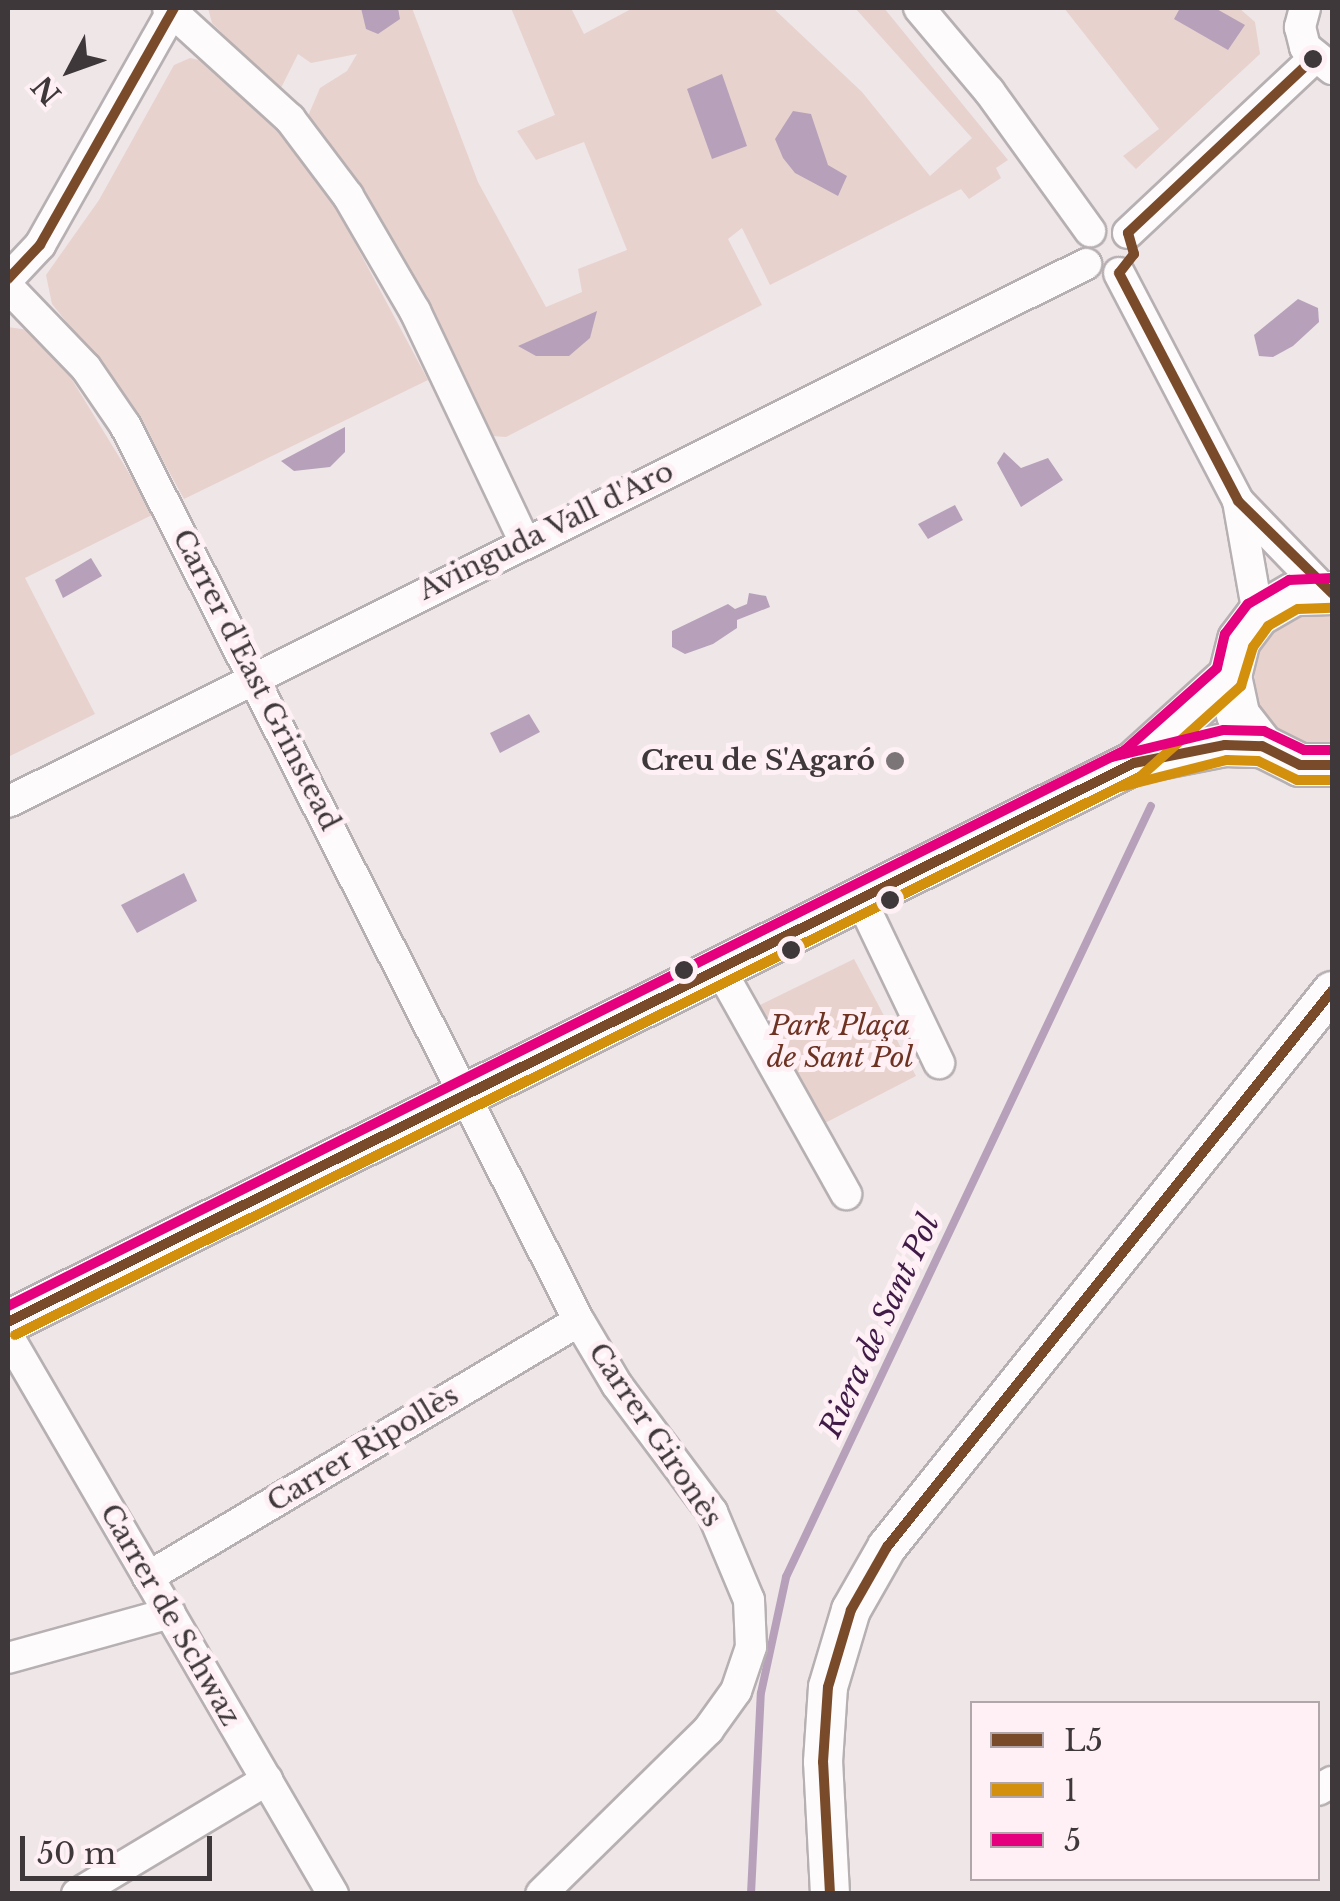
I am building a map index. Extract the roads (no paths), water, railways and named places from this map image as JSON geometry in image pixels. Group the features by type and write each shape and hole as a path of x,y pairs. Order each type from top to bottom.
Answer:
{"main road":[{"path":"1307,764 1238,714 1230,676 1239,640 1258,615 1284,598 1329,592"},
{"path":"1134,763 1230,676"},
{"path":"8,1322 467,1098 1134,763 1225,745 1307,764"}],"street":[{"path":"8,279 40,245 171,8 290,119 348,196 415,311 524,541"},
{"path":"919,8 1090,231"},
{"path":"1128,233 1323,64 1300,34 1305,8"},
{"path":"1111,224 1128,233 1134,254 1119,273 1100,274 1086,264 1082,245 1090,231 1111,224"},
{"name":"Avinguda Vall d'Aro","path":"8,802 524,541 1086,264"},
{"path":"1119,273 1238,501 1329,592"},
{"name":"Carrer d'East Grinstead","path":"8,287 86,368 125,425 256,676 467,1098"},
{"path":"1238,501 1258,615"},
{"path":"861,900 939,1063"},
{"path":"721,970 846,1194"},
{"path":"830,1894 824,1762 828,1686 860,1594 886,1548 1332,991"},
{"name":"Carrer Gironès","path":"467,1098 578,1321 719,1525 749,1600 751,1646 736,1691 708,1730 541,1894"},
{"name":"Carrer Ripollès","path":"148,1577 578,1321"},
{"name":"Carrer de Schwaz","path":"8,1336 334,1894"},
{"path":"8,1658 170,1613"},
{"path":"77,1894 267,1780"}],"waterway":[{"name":"Riera de Sant Pol","path":"751,1894 761,1693 786,1577 1151,806"}],"place":[{"name":"Creu de S'Agaró","path":"895,761"}],"park label":[{"name":"Park Plaça de Sant Pol","path":"840,1042"}]}
